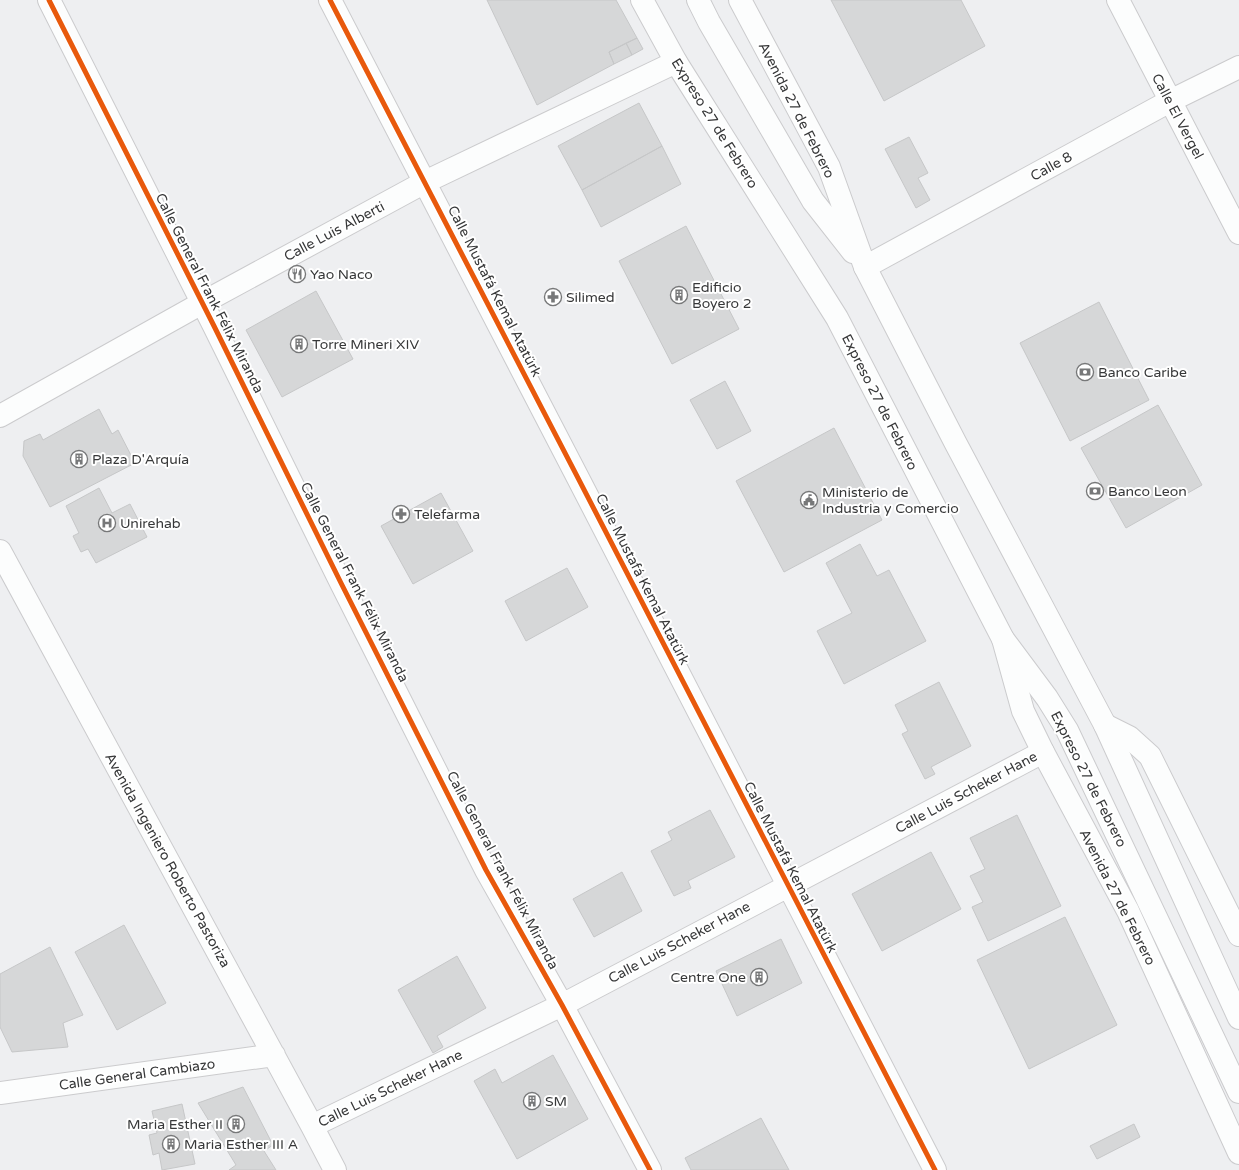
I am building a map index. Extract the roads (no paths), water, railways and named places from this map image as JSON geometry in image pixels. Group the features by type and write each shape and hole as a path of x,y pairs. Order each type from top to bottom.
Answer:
{"main road":[{"name":"Calle General Frank Félix Miranda","path":"49,0 202,303 344,590 486,870 562,1005 650,1170"},
{"name":"Calle Mustafá Kemal Atatürk","path":"330,0 426,182 787,886 935,1170"},
{"name":"Expreso 27 de Febrero","path":"642,0 676,62 837,318 1003,639 1047,698 1067,730 1239,1092"},
{"path":"698,0 813,201 865,267 958,449 1105,725 1239,1018"},
{"name":"Avenida 27 de Febrero","path":"740,0 829,167 865,267"},
{"name":"Calle El Vergel","path":"1118,0 1239,233"},
{"name":"Calle Luis Alberti","path":"0,416 202,303 426,182 676,62"},
{"name":"Calle 8","path":"865,267 1170,101 1239,67"},
{"name":"Avenida Ingeniero Roberto Pastoriza","path":"0,551 335,1170"},
{"name":"Avenida 27 de Febrero","path":"1003,639 1023,711 1043,752 1128,911 1239,1153"},
{"path":"1105,725 1129,737 1150,756 1238,931"},
{"name":"Calle Luis Scheker Hane","path":"312,1126 562,1005 1043,752"},
{"name":"Calle General Cambiazo","path":"0,1093 274,1055"}],"place":[{"name":"Yao Naco","path":"297,274"},
{"name":"Edificio Boyero 2","path":"679,295"},
{"name":"Silimed","path":"553,297"},
{"name":"Torre Mineri XIV","path":"299,344"},
{"name":"Banco Caribe","path":"1085,372"},
{"name":"Plaza D'Arquía","path":"79,459"},
{"name":"Banco Leon","path":"1095,491"},
{"name":"Ministerio de Industria y Comercio","path":"809,500"},
{"name":"Telefarma","path":"401,514"},
{"name":"Unirehab","path":"107,523"},
{"name":"Centre One","path":"759,977"},
{"name":"SM","path":"532,1101"},
{"name":"Maria Esther II","path":"236,1124"},
{"name":"Maria Esther III A","path":"171,1144"}]}
